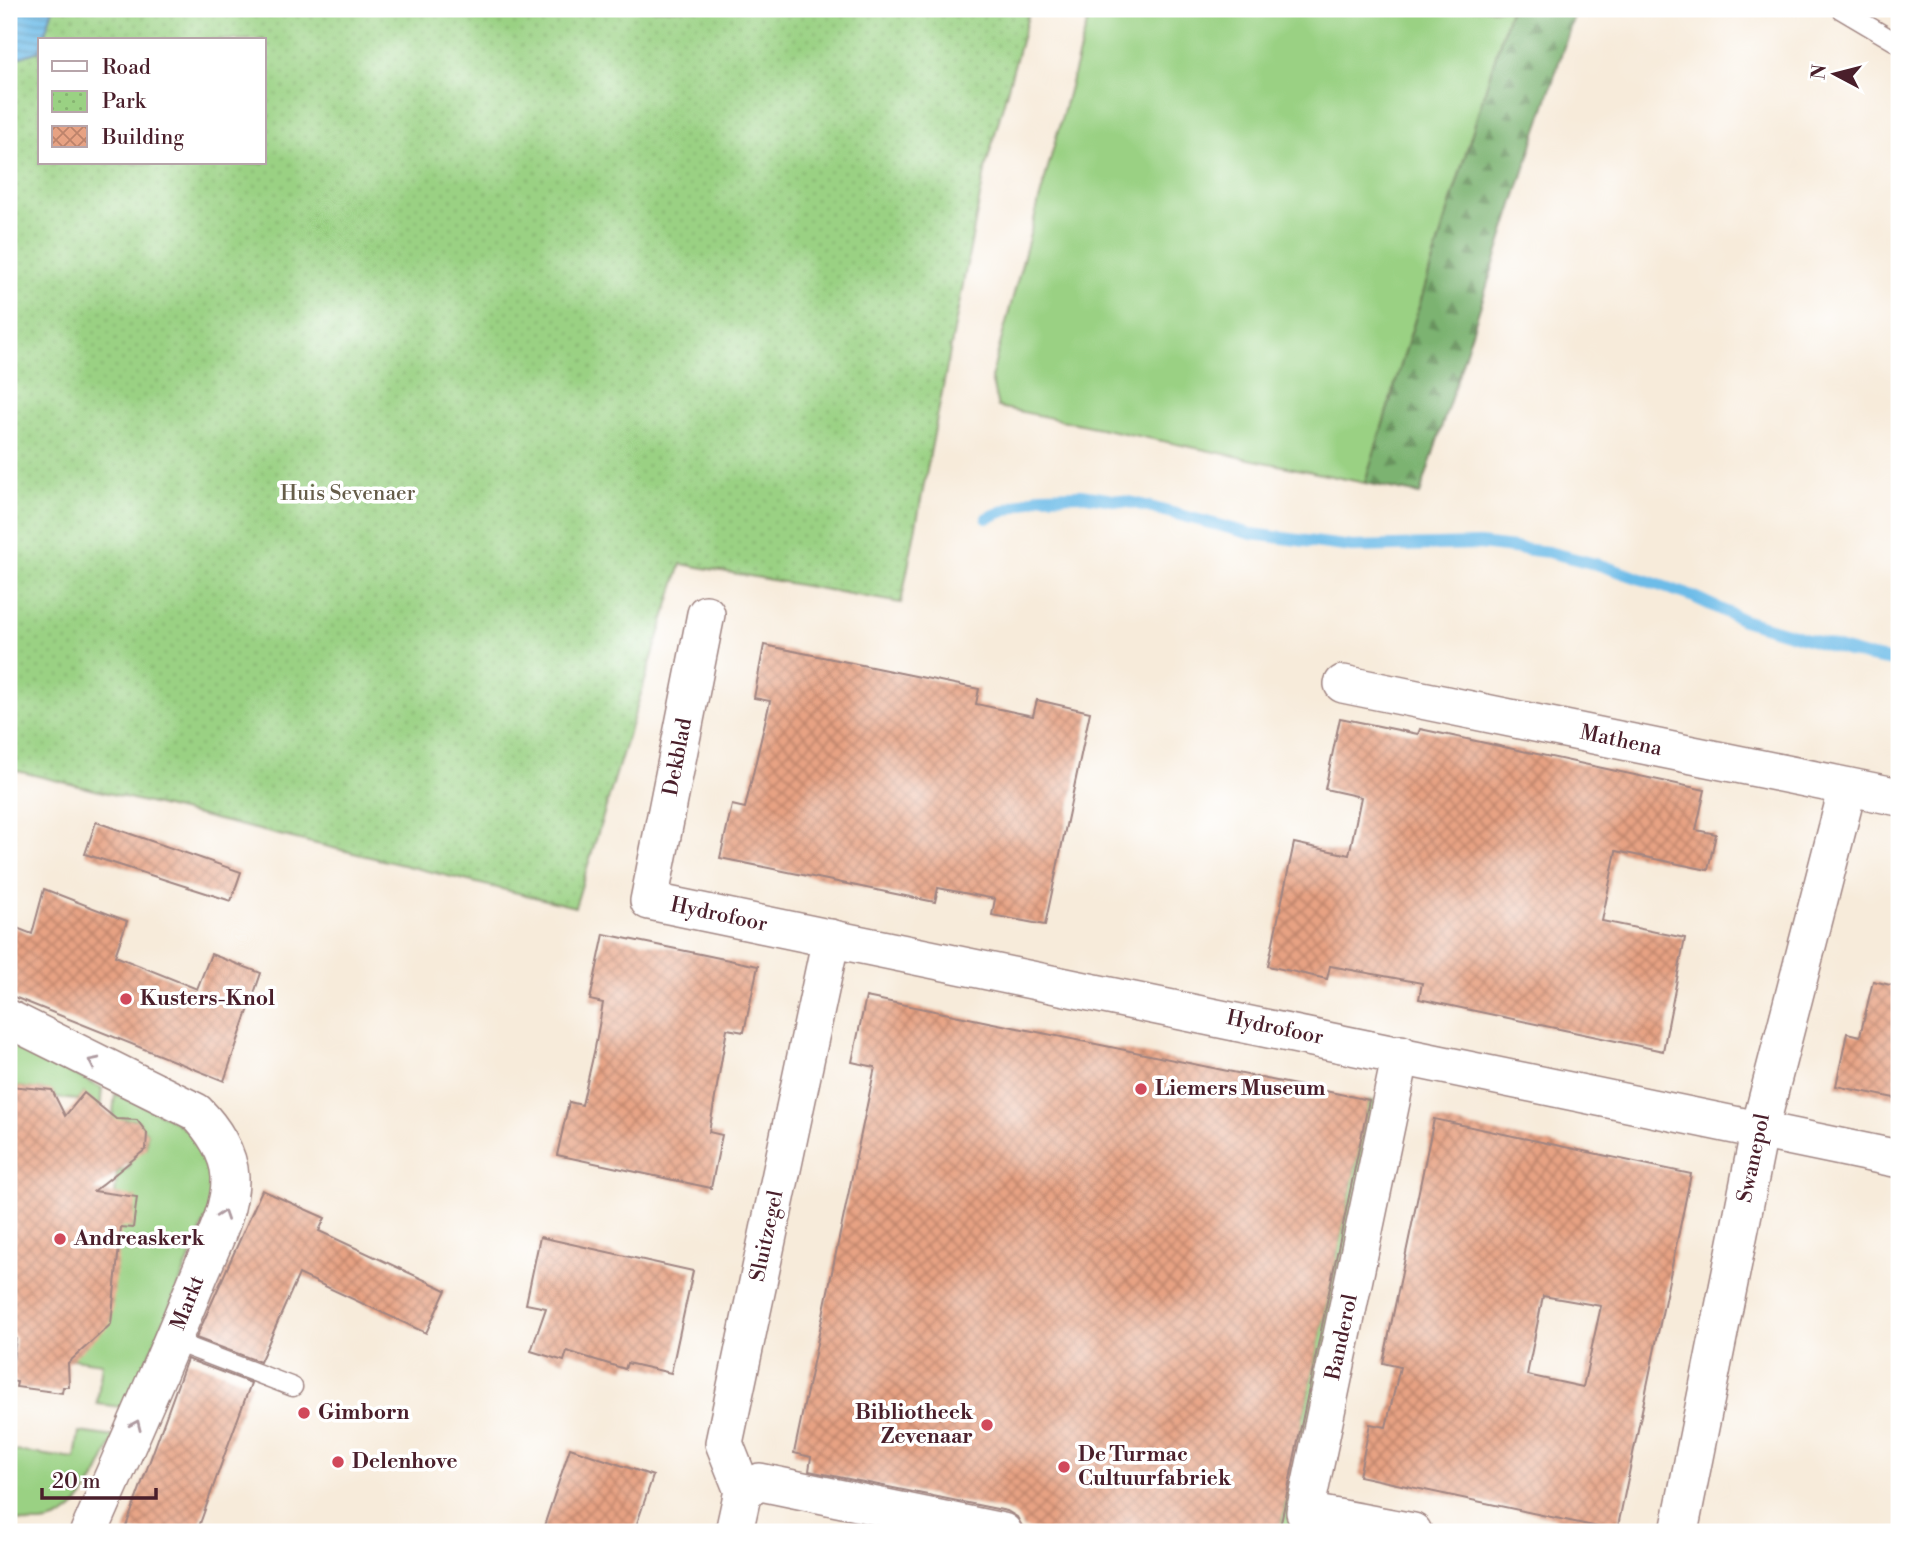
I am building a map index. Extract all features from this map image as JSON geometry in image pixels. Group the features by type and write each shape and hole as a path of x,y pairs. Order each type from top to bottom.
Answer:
{"street":[{"name":"Dekblad","path":"649,901 706,614"},
{"name":"Mathena","path":"1343,684 1899,797"},
{"name":"Swanepol","path":"1679,1532 1760,1128 1848,787"},
{"name":"Hydrofoor","path":"649,901 1760,1128 1899,1159"},
{"name":"Sluitzegel","path":"743,1491 724,1443 831,938"},
{"name":"Markt","path":"9,1020 196,1112 216,1137 227,1160 230,1177 226,1208 173,1341 89,1532"},
{"name":"Banderol","path":"1401,1054 1305,1512 1413,1532"},
{"path":"734,1532 743,1491 760,1482 1003,1532"}],"lane":[{"path":"1840,9 1899,44"},
{"path":"173,1341 293,1387"}],"green space":[{"name":"Huis Sevenaer","path":"9,9 1030,9 986,166 901,603 681,564 575,907 9,769"},
{"path":"1091,9 1510,9 1365,483 998,407 991,378"},
{"path":"1510,9 1576,9 1420,494 1365,483"},
{"path":"9,1042 102,1088 99,1122 84,1093 78,1100 56,1098 52,1091 9,1086"},
{"path":"115,1094 157,1112 188,1131 207,1160 211,1181 211,1207 128,1408 97,1404 102,1363 72,1359 115,1195 117,1172 129,1168 130,1157 146,1148 147,1133 137,1120 123,1119 115,1125 112,1123"},
{"path":"1369,1100 1380,1103 1293,1519 1354,1532 1279,1532"},
{"path":"79,1432 115,1437 89,1489 78,1503 65,1515 50,1522 32,1523 9,1518 9,1450 75,1459"}],"water":[{"path":"9,9 53,9 43,38 38,38 38,51 9,61"}],"building":[{"path":"764,645 979,689 976,704 1033,716 1037,700 1090,712 1045,925 992,915 995,899 938,888 935,902 720,858 732,805 745,808 770,701 754,698"},
{"path":"1340,718 1418,734 1420,729 1705,790 1696,830 1716,834 1708,870 1616,851 1602,921 1685,938 1663,1051 1419,999 1422,983 1330,966 1327,979 1268,966 1294,843 1349,855 1361,797 1325,789"},
{"path":"96,822 241,872 231,901 85,854"},
{"path":"44,889 127,921 115,956 197,989 211,954 261,973 224,1081 9,995 9,925 32,934"},
{"path":"604,934 758,966 744,1032 727,1029 709,1132 722,1135 711,1188 557,1155 569,1102 582,1105 595,1048 603,1003 590,1000"},
{"path":"1873,981 1899,987 1899,1099 1836,1086 1847,1033 1860,1036"},
{"path":"866,997 1369,1100 1279,1532 1043,1532 1023,1528 1017,1517 1007,1511 809,1471 811,1457 794,1453 875,1067 852,1062"},
{"name":"Andreaskerk","path":"9,1086 52,1090 65,1116 84,1093 116,1119 137,1120 147,1133 146,1149 94,1191 137,1197 133,1228 121,1227 111,1324 68,1363 69,1387 63,1387 62,1393 16,1387 17,1382 10,1381 16,1339 9,1330"},
{"path":"1434,1119 1691,1174 1617,1531 1359,1476 1370,1424 1386,1427 1400,1367 1383,1363","holes":["1543,1296 1601,1306 1583,1387 1527,1375"]},
{"path":"262,1190 325,1218 319,1231 446,1290 426,1333 299,1274 260,1362 196,1338"},
{"path":"540,1237 693,1271 671,1373 627,1363 625,1369 567,1351 564,1361 531,1351 546,1308 526,1304"},
{"path":"187,1359 251,1383 197,1532 124,1532"},
{"path":"570,1448 653,1476 634,1532 542,1532"}],"waterway":[{"path":"987,518 1041,496 1080,495 1134,503 1252,534 1352,547 1479,544 1548,552 1603,566 1694,597 1743,620 1865,656 1899,662"}],"place":[{"name":"Kusters-Knol","path":"126,999"},
{"name":"Liemers Museum","path":"1141,1089"},
{"name":"Andreaskerk","path":"60,1239"},
{"name":"Gimborn","path":"304,1413"},
{"name":"Bibliotheek Zevenaar","path":"987,1425"},
{"name":"Delenhove","path":"338,1462"},
{"name":"De Turmac Cultuurfabriek","path":"1064,1467"}]}
